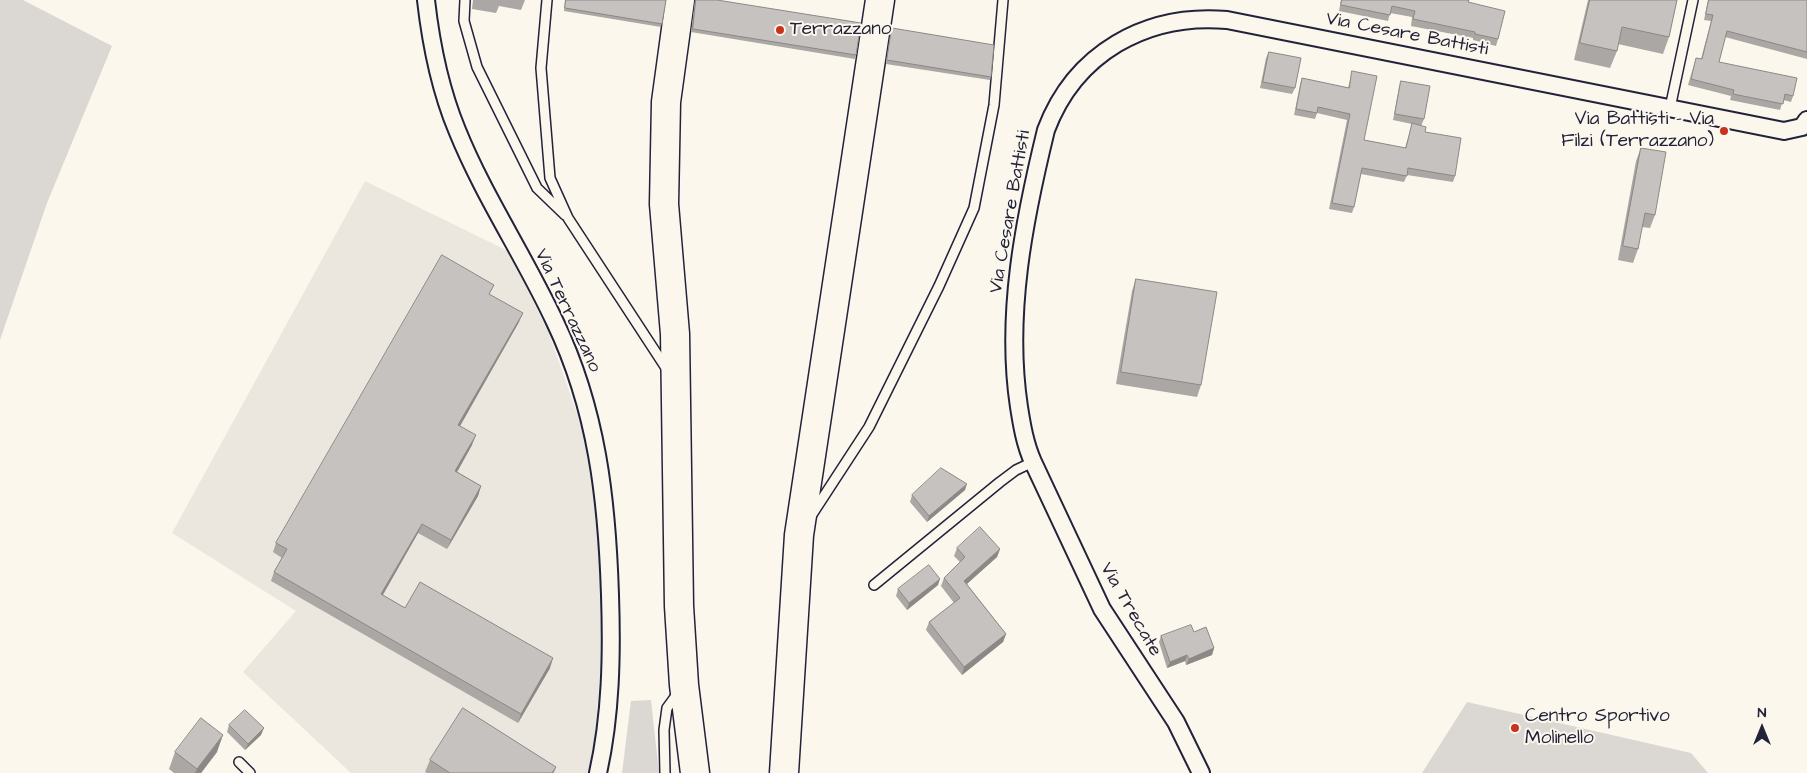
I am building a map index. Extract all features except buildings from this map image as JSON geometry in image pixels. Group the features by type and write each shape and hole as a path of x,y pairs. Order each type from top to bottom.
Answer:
{"highway":[{"path":"784,773 799,535 880,0"},
{"path":"678,9 666,102 663,146 664,204 675,334 679,606 684,685 695,773"}],"street":[{"name":"Via Terrazzano","path":"426,0 431,43 456,128 473,166 555,321 580,384 598,450 609,541 612,640 606,729 598,773"},
{"name":"Via Cesare Battisti","path":"1033,462 1025,440 1020,415 1015,378 1013,338 1015,291 1037,172 1050,119 1082,72 1116,43 1160,25 1178,21 1196,19 1227,20 1784,131 1805,127"},
{"name":"Via Trecate","path":"1033,462 1102,609 1176,722 1201,773"}],"lane":[{"path":"465,0 464,21 477,67 537,188 568,218"},
{"path":"547,0 541,68 550,178 568,218 676,383"},
{"path":"799,535 869,427 939,286 974,208 994,105 1003,0"},
{"path":"1670,108 1693,0"},
{"path":"874,585 1000,482 1033,462"},
{"path":"665,773 664,730 667,708 684,685"},
{"path":"239,762 250,773"}],"shaded area":[{"path":"0,0 23,0 112,46 47,203 0,340"},
{"path":"365,181 508,251 548,331 579,419 596,483 603,590 601,660 596,727 589,773 351,773 243,672 296,611 172,533"},
{"path":"651,700 659,773 622,773 631,701"},
{"name":"Centro Sportivo Molinello","path":"1467,702 1691,753 1708,773 1422,773"}],"place":[{"name":"Terrazzano","path":"780,30"},
{"name":"Via Battisti - Via Filzi (Terrazzano)","path":"1724,131"},
{"name":"Centro Sportivo Molinello","path":"1515,728"}]}
